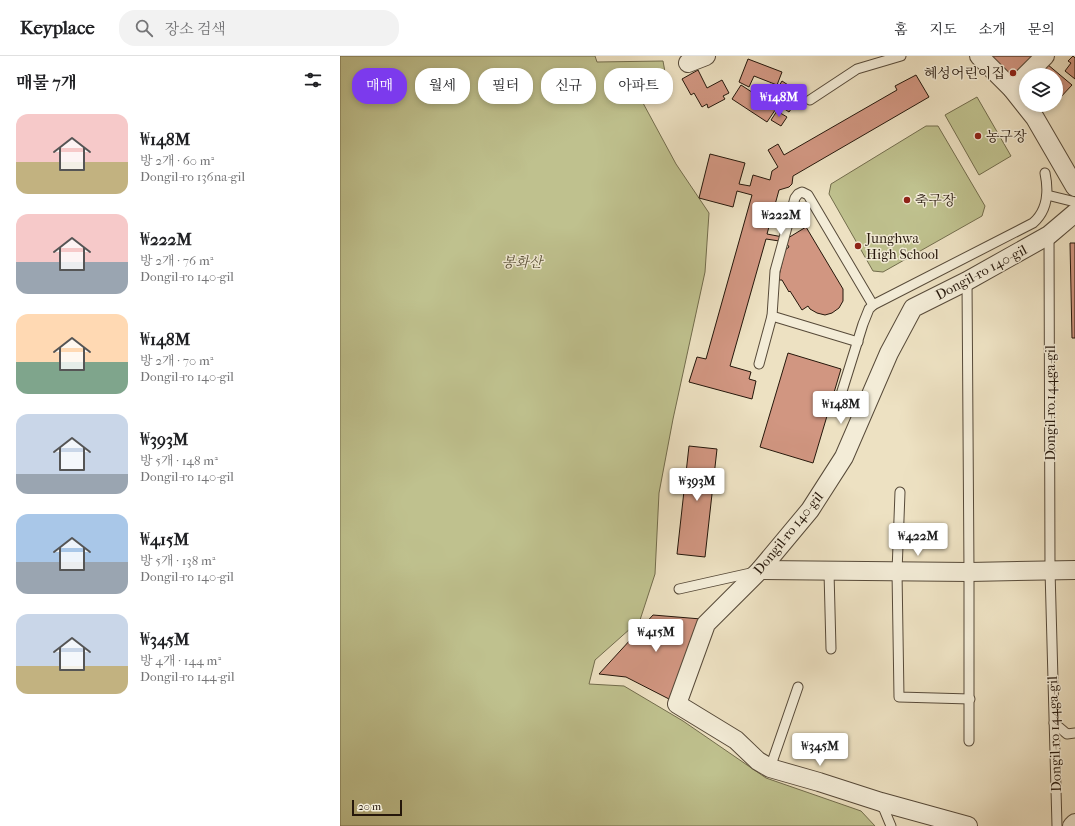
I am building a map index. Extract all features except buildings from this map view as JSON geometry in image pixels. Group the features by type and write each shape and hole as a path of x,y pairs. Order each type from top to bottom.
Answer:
{"street":[{"path":"688,63 706,56"},
{"path":"979,56 1012,89 1035,118 1075,187"},
{"path":"1012,89 1045,56"},
{"name":"Dongil-ro 140-gil","path":"770,768 758,761 736,740 676,704 706,624 760,570 810,510 844,457 889,353 913,308 967,281 1049,235 1075,213"},
{"path":"760,570 829,572 969,572 1075,570"},
{"path":"770,768 881,802 968,826"},
{"path":"1072,826 1075,823"}],"lane":[{"path":"810,100 857,69 901,56"},
{"path":"838,404 866,316 872,305 1033,223 1041,215 1047,195 1048,188 1046,173"},
{"path":"759,364 772,316 775,271 794,198 798,194 802,192 808,195 872,305"},
{"path":"1047,195 1075,202"},
{"name":"Dongil-ro 144ga-gil","path":"1049,235 1050,570 1057,826"},
{"path":"967,281 969,741"},
{"path":"772,316 858,342"},
{"path":"900,492 897,572 900,697 970,700"},
{"path":"679,589 760,570"},
{"path":"829,572 831,648"},
{"path":"770,768 798,687"},
{"path":"1054,723 1067,734 1075,733"},
{"path":"881,802 891,826"}],"green space":[{"name":"봉화산","path":"340,56 595,56 597,62 663,61 664,68 604,68 604,104 644,104 676,164 709,213 705,272 673,419 659,493 655,574 640,620 595,660 589,684 624,686 683,721 766,778 861,811 875,826 340,826"},
{"name":"농구장","path":"977,97 1011,156 979,175 945,115"},
{"name":"축구장","path":"926,126 938,126 985,206 982,216 883,272 873,271 829,194 831,184"}],"place":[{"name":"혜성어린이집","path":"1013,73"},
{"name":"농구장","path":"978,136"},
{"name":"축구장","path":"907,200"},
{"name":"Junghwa High School","path":"858,246"}]}
